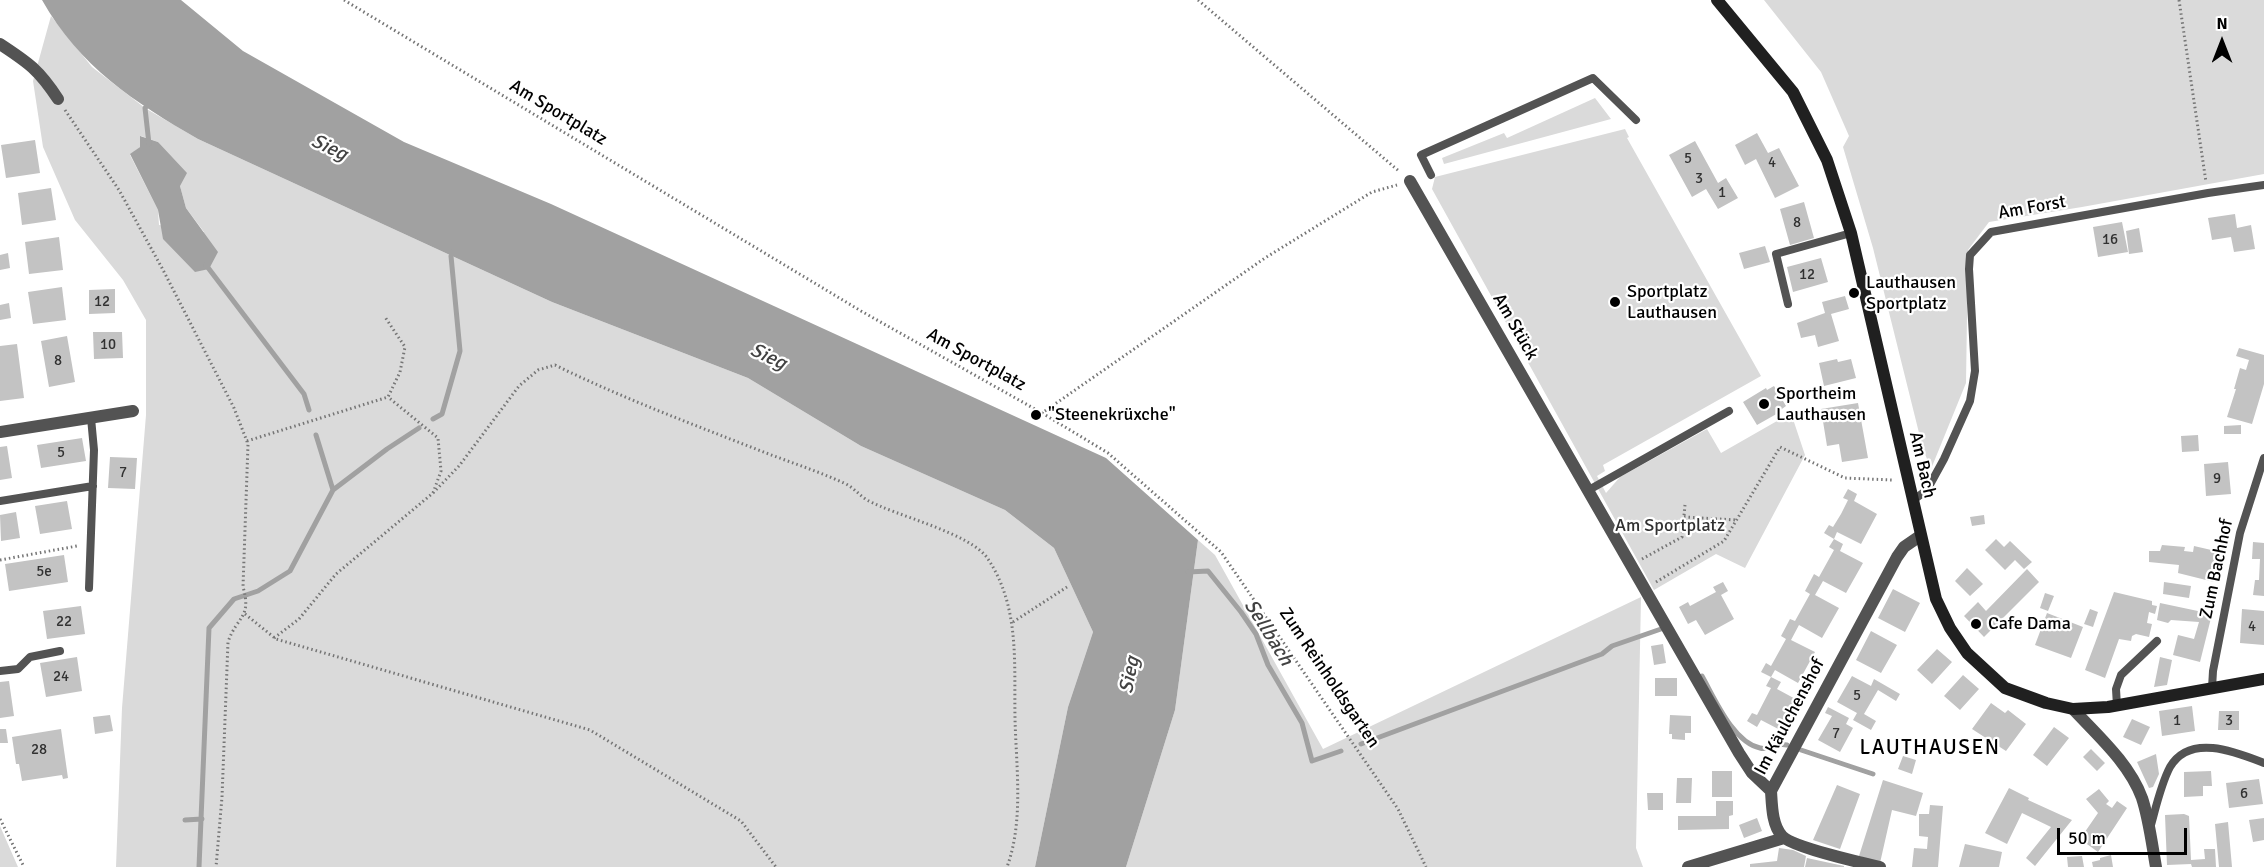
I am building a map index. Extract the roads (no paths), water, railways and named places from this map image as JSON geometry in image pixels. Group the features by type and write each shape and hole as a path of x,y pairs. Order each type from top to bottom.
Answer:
{"street":[{"name":"Am Bach","path":"1718,0 1793,92 1827,160 1851,233 1936,599 1950,628 1967,653 2005,688 2046,703 2073,709 2117,706 2264,679"},
{"path":"0,44 43,76 58,99"},
{"name":"Am Stück","path":"1410,181 1739,753 1752,773 1770,791"},
{"path":"0,432 133,411"},
{"name":"Im Käulchenshof","path":"1784,838 1777,827 1770,791 1897,557 1904,547 1920,536"},
{"path":"2073,709 2103,740 2129,773 2142,798 2156,867"},
{"path":"1688,867 1784,838 1832,855 1880,867"}],"lane":[{"path":"1431,175 1421,155 1593,78 1636,120"},
{"name":"Am Forst","path":"1912,501 1927,490 1944,459 1970,400 1975,371 1970,255 1991,232 2264,185"},
{"path":"1788,304 1776,254 1851,233"},
{"path":"1587,491 1729,411"},
{"path":"89,588 94,450 91,418"},
{"name":"Zum Bachhof","path":"2212,688 2213,671 2240,533 2264,458"},
{"path":"0,501 93,486"},
{"path":"2117,706 2116,689 2121,675 2157,640"},
{"path":"0,671 18,669 30,657 60,651"},
{"path":"2149,831 2170,768 2192,748 2201,747 2244,754 2264,763"}],"water":[{"name":"Sieg","path":"42,0 181,0 243,51 404,142 551,204 1106,458 1198,540 1175,710 1126,867 1035,867 1068,707 1093,632 1054,548 1005,510 861,446 748,378 552,302 198,139 152,111 110,81 73,45"},
{"path":"140,136 158,142 187,173 180,186 186,208 218,252 209,269 195,272 163,239 158,210 130,154 140,147"}],"waterway":[{"path":"149,104 145,108 149,144"},
{"path":"433,419 442,414 460,351 451,256 453,252"},
{"path":"206,265 304,394 309,410"},
{"path":"333,490 419,428"},
{"path":"199,867 209,628 234,599 258,591 290,571 333,490 316,435"},
{"name":"Sellbach","path":"1188,572 1208,571 1256,634 1268,665 1302,723 1312,761 1341,751"},
{"name":"Sellbach","path":"1361,744 1602,654 1612,646 1661,629"},
{"name":"Sellbach","path":"1702,676 1733,729 1741,737 1750,744 1763,749 1787,745"},
{"name":"Sellbach","path":"1801,750 1873,774"},
{"path":"185,820 202,819"}],"place":[{"name":"Lauthausen Sportplatz","path":"1854,293"},
{"name":"Sportplatz Lauthausen","path":"1615,302"},
{"name":"Sportheim Lauthausen","path":"1764,404"},
{"name":"\"Steenekrüxche\"","path":"1036,415"},
{"name":"Cafe Dama","path":"1976,624"}],"district":[{"name":"LAUTHAUSEN","path":"1930,748"}],"park label":[{"name":"Am Sportplatz","path":"1670,526"}]}
